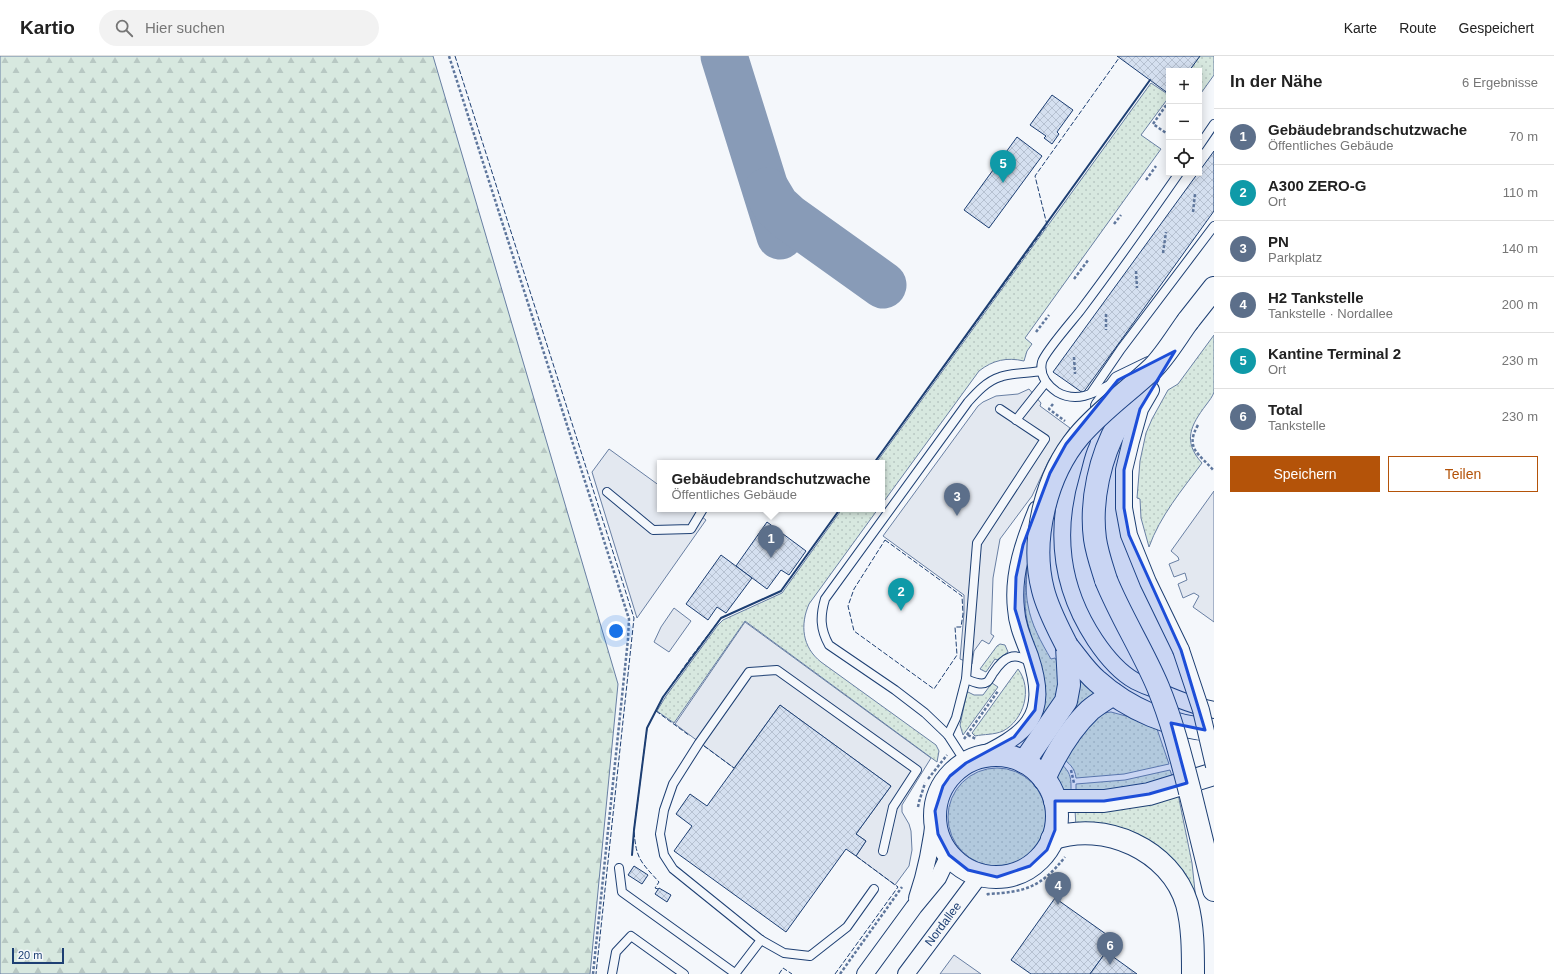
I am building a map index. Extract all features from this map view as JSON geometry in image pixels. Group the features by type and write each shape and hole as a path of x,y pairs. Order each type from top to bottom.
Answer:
{"main road":[{"path":"1214,288 1154,366 1118,424 1109,443 1096,494 1095,538 1100,561 1113,599 1140,648 1158,686 1169,716 1180,751 1214,890"},
{"path":"1154,366 1104,410 1079,436 1066,455 1049,491 1042,517 1040,534 1040,575 1047,605 1067,646 1096,681 1113,694 1160,718 1200,730 1214,730"},
{"path":"1024,762 1066,701 1069,685 1067,646"},
{"path":"1044,779 1055,756 1068,737 1091,710 1113,694"},
{"path":"1067,794 1047,850 1030,866 1014,874 997,877 980,875 958,864 942,845 927,810 938,798 943,786 950,776 969,761 994,755 1014,758 1024,762 1035,769 1050,789 1104,801 1149,794 1214,774"},
{"path":"1052,839 1073,834 1100,834 1124,840 1146,851 1166,868 1174,878 1186,903 1192,934 1193,974"}],"street":[{"path":"1214,297 1175,351 1140,409 1124,470 1125,511 1129,535 1148,582 1181,650 1201,710 1214,766"},
{"path":"969,761 1002,746 1014,738 1030,721 1035,710 1038,696 1038,685 1032,663 1018,625 1015,608 1016,577 1023,545 1050,473 1066,444 1098,408 1118,380 1175,351"},
{"path":"1098,408 1080,444 1069,480 1062,524 1063,555 1066,576 1078,610 1086,627 1102,651 1114,664 1134,681 1195,706 1214,710"},
{"path":"914,907 924,879 928,861 927,810"},
{"path":"865,974 914,907 938,878 949,855"},
{"name":"Nordallee","path":"906,974 980,875"}],"lane":[{"path":"1202,142 1214,124"},
{"path":"1118,380 1079,398 1071,398 1060,394 1051,388 1046,382 1041,371 1042,360 1178,176"},
{"path":"1091,393 1120,349 1214,226"},
{"path":"969,761 948,735 925,713 829,645 824,635 821,622 822,611 825,599 968,402 977,392 989,383 1001,377 1041,371"},
{"path":"1016,420 1046,382"},
{"path":"948,735 956,718 966,679 976,543 1045,439 1000,409"},
{"path":"606,492 653,530 691,529 701,512"},
{"path":"966,679 981,684 987,682 1006,658 1014,656 1026,659 1032,663"},
{"path":"874,889 847,927 810,956 784,953 761,940 673,869 664,855 660,834 664,810 673,784 699,743 749,672 777,670 917,770 893,807 883,851"},
{"path":"619,868 622,892 735,974 761,940"},
{"path":"612,974 616,952 631,936 684,974"}],"path":[{"path":"449,56 629,619 593,974"},
{"path":"1166,105 1153,124 1166,133"},
{"path":"1146,180 1156,166"},
{"path":"1193,212 1195,194"},
{"path":"1114,224 1121,215"},
{"path":"1163,253 1166,232"},
{"path":"1074,279 1088,259"},
{"path":"1136,271 1138,288"},
{"path":"1106,314 1106,330"},
{"path":"1036,332 1048,315"},
{"path":"1074,357 1075,374"},
{"path":"1198,425 1194,432 1192,441 1193,449 1214,471"},
{"path":"968,735 999,689"},
{"path":"1055,756 1067,765 1072,773 1067,794"},
{"path":"1067,794 1079,781"},
{"path":"926,782 919,802 927,810"},
{"path":"984,900 988,894 1007,893 1030,887 1047,877 1073,846 1073,834"},
{"path":"840,974 902,887"}],"highlighted area":[{"path":"1175,351 1140,409 1124,470 1124,508 1129,535 1181,650 1205,730 1171,723 1187,783 1149,794 1104,801 1055,801 1055,830 1047,850 1030,866 997,877 968,870 949,855 938,834 935,811 943,786 950,776 966,763 1014,737 1035,710 1038,685 1015,609 1016,577 1023,545 1050,473 1066,444 1118,380"}],"green space":[{"path":"0,56 433,56 618,684 590,974 0,974"},
{"path":"1200,56 1214,56 1214,75 1202,92 1202,68 1191,68"},
{"path":"1151,83 1166,93 1166,101 1141,135 1161,149 1025,338 1032,344 1027,351 1024,361 1012,359 1000,360 984,367 979,371 885,500 885,460 878,460"},
{"path":"1214,335 1214,392 1196,419 1191,433 1192,447 1202,463 1165,514 1149,547 1141,518 1140,499 1137,498 1140,461 1146,433 1168,390 1178,384"},
{"path":"840,512 876,512 809,604 804,620 804,635 810,650 821,662 936,745 939,751 937,762 745,621 674,723 657,711 666,696 723,620 782,593"},
{"path":"1027,564 1026,585 1029,612 1037,633 1051,659 1055,658 1059,665 1063,689 1041,718 1045,692 1044,680 1030,633 1026,613 1025,592"},
{"path":"1000,644 1005,645 1008,652 997,660 995,659 986,672 980,669 997,646"},
{"path":"1018,669 1023,677 1025,686 1024,703 1021,712 1010,726 1003,731 975,736 972,733"},
{"path":"1072,674 1097,690 1053,752 1043,744"},
{"path":"992,683 998,687 963,735 960,725 967,692 974,695 983,695"},
{"path":"1111,712 1156,726 1169,764 1124,774 1076,778 1071,766 1061,757 1065,751 1103,713"},
{"path":"1059,762 1069,773 1071,794 1061,790 1055,781"},
{"path":"997,768 1016,772 1031,783 1042,798 1046,817 1042,836 1031,851 1016,862 997,866 978,862 963,851 952,836 948,817 952,798 963,783 978,772"},
{"path":"1170,770 1174,782 1076,794 1076,784 1125,780"},
{"path":"1178,794 1192,863 1197,910 1185,882 1076,827 1075,810"}],"shaded area":[{"path":"1029,389 1041,403 1040,406 1070,428 1049,460 1032,496 1000,539 993,578 991,634 994,636 989,644 982,640 974,651 972,664 960,659 964,595 883,536 978,406 996,396 1018,394"},
{"path":"609,449 657,484 657,512 696,512 706,520 637,618 592,472"},
{"path":"1214,491 1214,622 1193,607 1199,596 1194,593 1183,598 1178,584 1187,580 1185,573 1174,577 1169,564 1179,560 1178,557 1171,551"},
{"path":"674,608 691,621 669,652 654,642 661,627"},
{"path":"745,622 931,758 902,805 902,812 911,831 912,850 909,866 895,885 856,856 866,841 856,834 891,786 780,705 734,768 675,724"},
{"path":"954,955 981,974 940,974"}],"building":[{"path":"1117,56 1200,56 1191,68 1166,68 1166,92"},
{"path":"1052,95 1073,110 1057,132 1059,134 1052,144 1044,138 1046,136 1030,125"},
{"path":"1017,137 1042,156 989,228 964,210"},
{"path":"1214,151 1214,211 1083,393 1053,372 1196,176 1202,176 1202,167"},
{"path":"767,522 806,551 789,575 781,570 767,589 736,566"},
{"path":"721,555 752,578 726,613 717,607 708,620 686,604"},
{"path":"780,705 891,786 856,834 866,841 856,856 846,849 786,932 674,851 692,826 676,814 690,794 707,806"},
{"path":"634,866 648,875 642,884 628,875"},
{"path":"659,888 671,895 667,902 655,894"},
{"path":"1055,898 1120,944 1112,956 1106,952 1090,974 1031,974 1011,960"},
{"path":"1106,952 1112,956 1137,974 1090,974"}],"taxiway":[{"path":"724,56 780,236"},
{"path":"767,191 776,206 788,217 883,285"}],"fence":[{"path":"455,56 634,618 596,974"},
{"path":"876,460 1047,225 1035,176 1119,58"},
{"path":"658,889 655,888 659,882 640,859 636,847 634,830 647,728 663,697 721,618 781,591 838,512"},
{"path":"885,540 962,596 963,614 961,627 955,627 957,655 934,689 854,631 848,606 854,589 885,540"},
{"path":"656,711 690,736"},
{"path":"704,746 734,768"},
{"path":"835,974 898,887 856,856"},
{"path":"779,974 783,968 792,974"}],"wall":[{"path":"876,460 1150,80"},
{"path":"632,855 647,728 663,697 721,618 781,591 838,512"}],"place":[{"name":"Kantine Terminal 2","path":"1003,183"},
{"name":"PN","path":"957,516"},
{"name":"Gebäudebrandschutzwache","path":"771,558"},
{"name":"A300 ZERO-G","path":"901,611"},
{"name":"H2 Tankstelle","path":"1058,905"},
{"name":"Total","path":"1110,965"}]}
